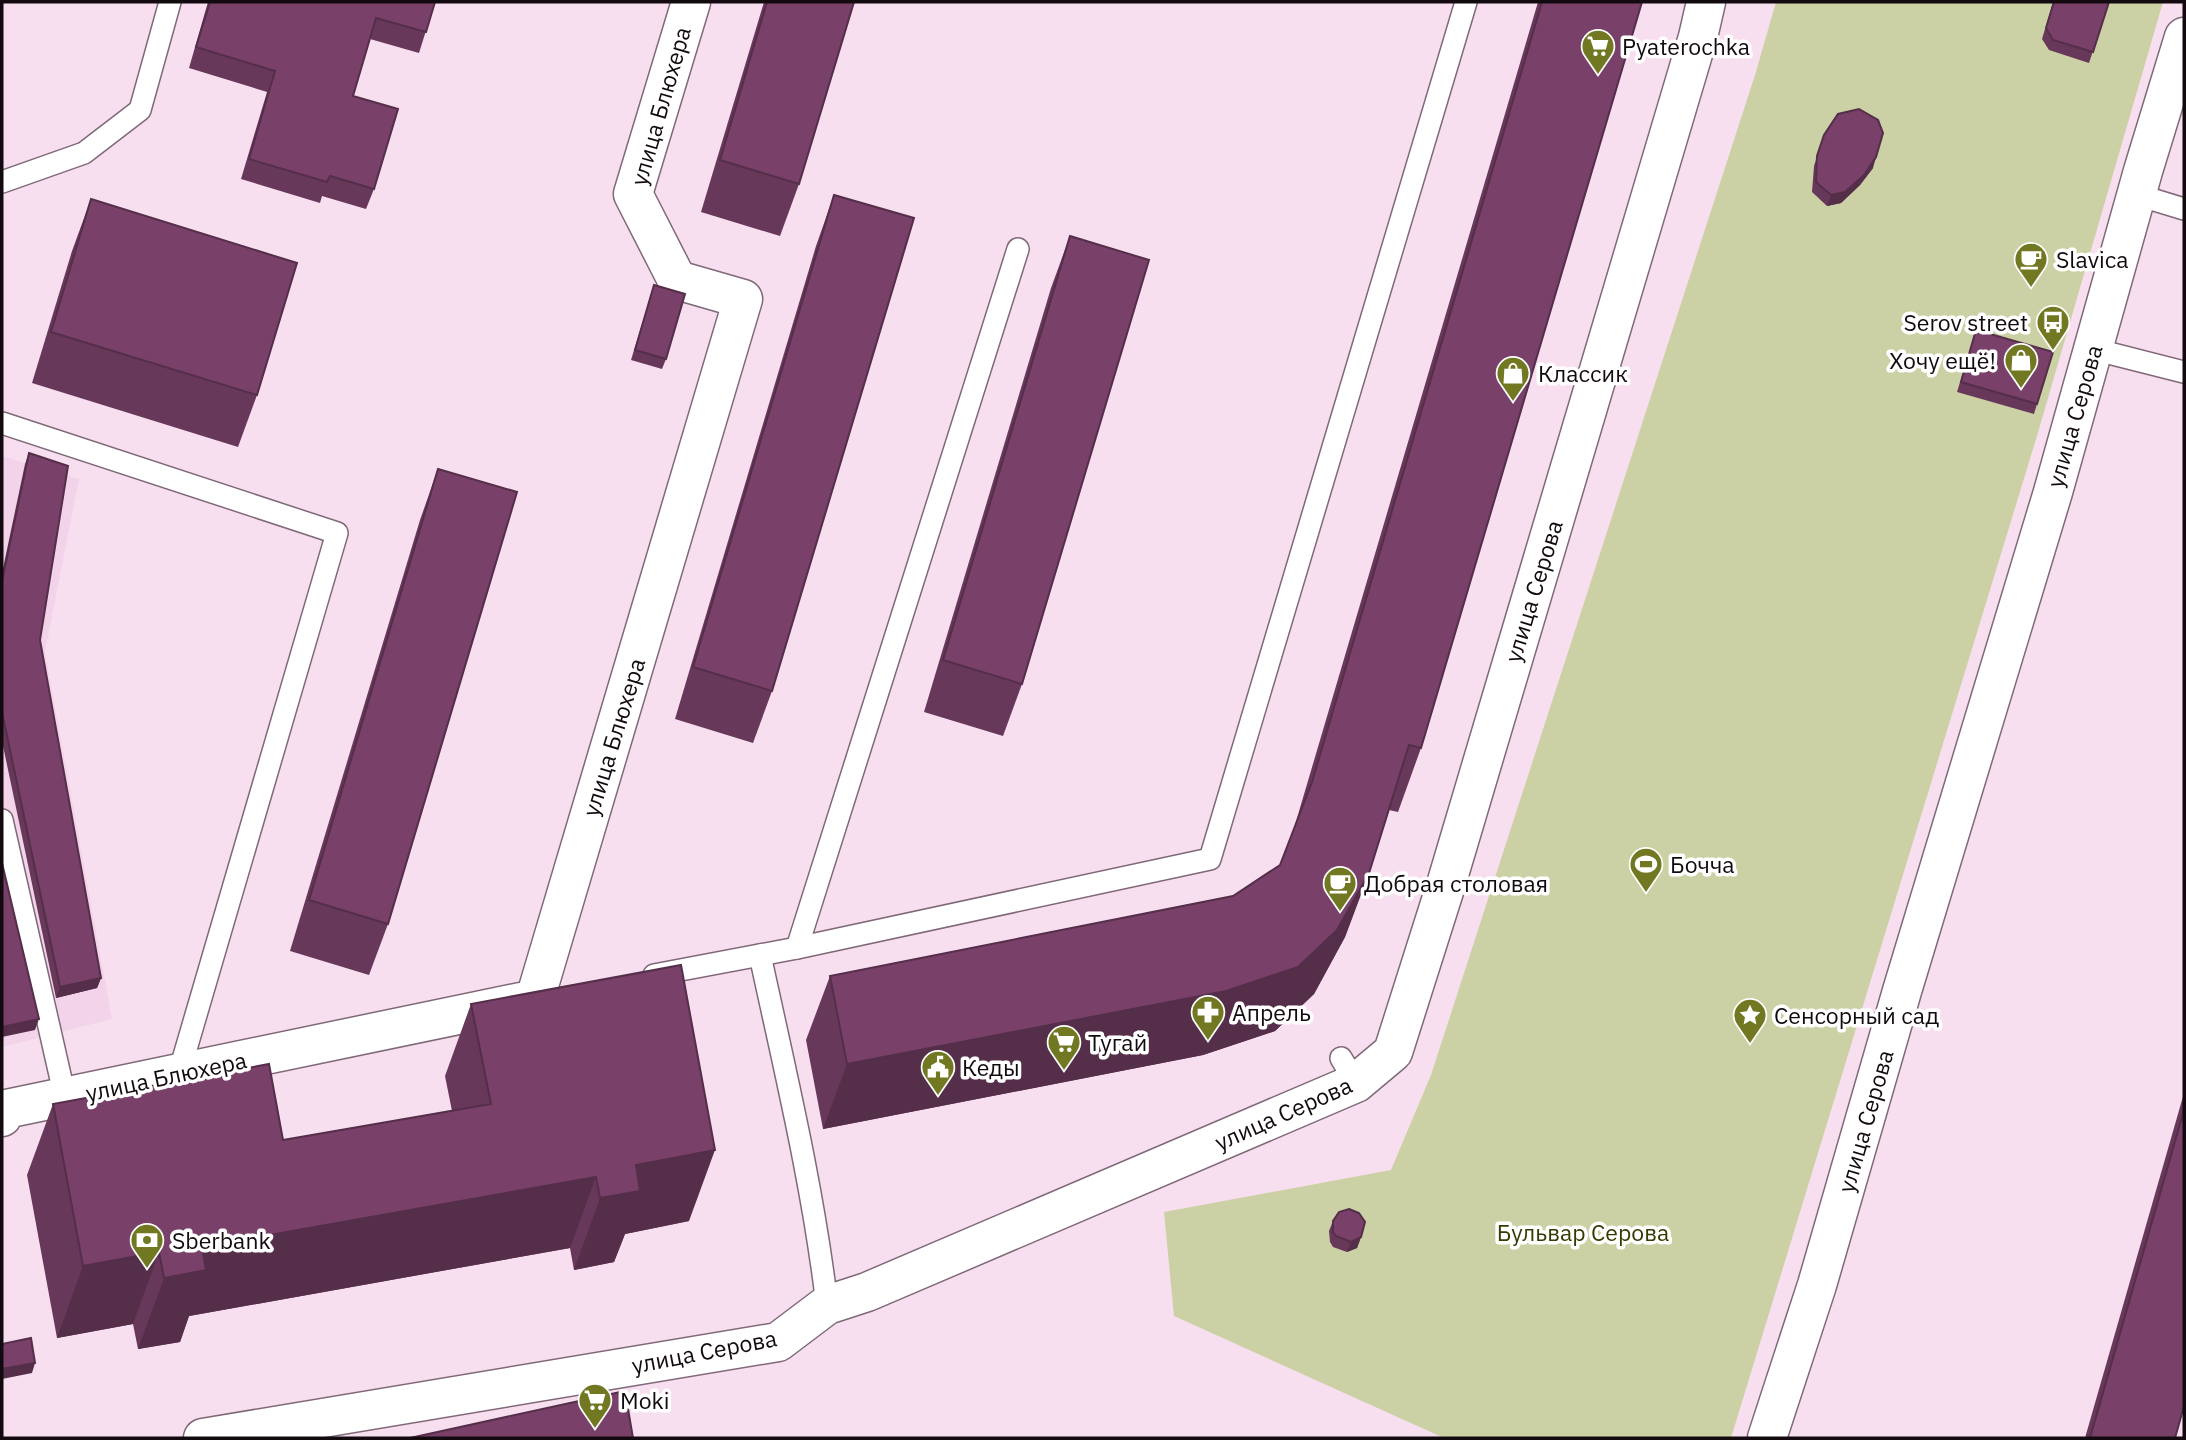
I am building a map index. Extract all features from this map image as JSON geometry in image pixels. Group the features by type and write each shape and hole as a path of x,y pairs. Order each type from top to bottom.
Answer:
{"street":[{"name":"улица Блюхера","path":"2,1117 6,1109 549,996 743,299 677,281 633,194 691,2"},
{"name":"улица Серова","path":"203,1438 778,1342 827,1305 880,1286 1393,1052 1446,888 1706,2"},
{"name":"улица Серова","path":"1767,1438 1821,1272 2184,37"}],"lane":[{"path":"2,182 84,153 140,110 170,2"},
{"path":"628,981 797,948 1210,859 1466,2"},
{"path":"2138,195 2184,209"},
{"path":"797,948 1018,249"},
{"path":"2093,349 2184,372"},
{"path":"2,423 337,533 179,1073"},
{"path":"2,820 65,1097"},
{"path":"760,955 806,1166 819,1237 827,1305"}],"shaded area":[{"path":"2,456 79,479 45,652 112,1019 2,1047"}],"green space":[{"name":"Бульвар Серова","path":"1776,2 2163,2 2037,436 1731,1438 1444,1438 1174,1316 1164,1212 1391,1170 1431,1075 1755,75"}],"building":[{"path":"210,2 435,2 426,32 376,18 353,96 398,109 374,189 330,176 327,182 249,159 275,71 196,47"},
{"path":"767,2 854,2 799,184 720,160"},
{"path":"1542,2 1642,2 1421,748 1409,745 1369,873 1337,930 1298,967 1226,991 847,1064 830,976 1233,896 1280,865 1312,782"},
{"path":"2054,2 2109,2 2093,52 2053,40 2046,28"},
{"path":"1859,109 1878,120 1883,133 1876,157 1864,175 1845,192 1831,195 1816,182 1817,156 1824,135 1838,114"},
{"path":"834,195 914,218 772,691 693,667"},
{"path":"91,199 297,263 257,395 51,332"},
{"path":"1070,236 1149,260 1022,684 943,660"},
{"path":"654,285 685,294 666,359 635,350"},
{"path":"1976,330 2053,352 2037,404 1961,382"},
{"path":"29,453 68,466 40,640 101,978 60,987 2,712 2,581"},
{"path":"438,469 517,492 388,924 309,900"},
{"path":"2,863 39,1019 2,1027"},
{"path":"681,965 715,1150 636,1165 640,1191 600,1198 596,1177 202,1247 206,1270 164,1278 159,1252 83,1266 53,1104 269,1064 283,1140 491,1104 471,1004"},
{"path":"2184,1110 2184,1406 2175,1438 2090,1438"},
{"path":"1349,1209 1359,1213 1365,1222 1361,1237 1351,1242 1333,1232 1333,1221 1339,1212"},
{"path":"31,1338 35,1363 2,1369 2,1344"},
{"path":"625,1391 633,1438 410,1438"}],"place":[{"name":"Pyaterochka","path":"1598,76"},
{"name":"Slavica","path":"2031,289"},
{"name":"Serov street","path":"2053,352"},
{"name":"Хочу ещё!","path":"2021,390"},
{"name":"Классик","path":"1513,403"},
{"name":"Бочча","path":"1646,894"},
{"name":"Добрая столовая","path":"1340,913"},
{"name":"Апрель","path":"1208,1042"},
{"name":"Сенсорный сад","path":"1750,1045"},
{"name":"Тугай","path":"1064,1072"},
{"name":"Кеды","path":"938,1097"},
{"name":"Sberbank","path":"147,1270"},
{"name":"Moki","path":"595,1430"}]}
